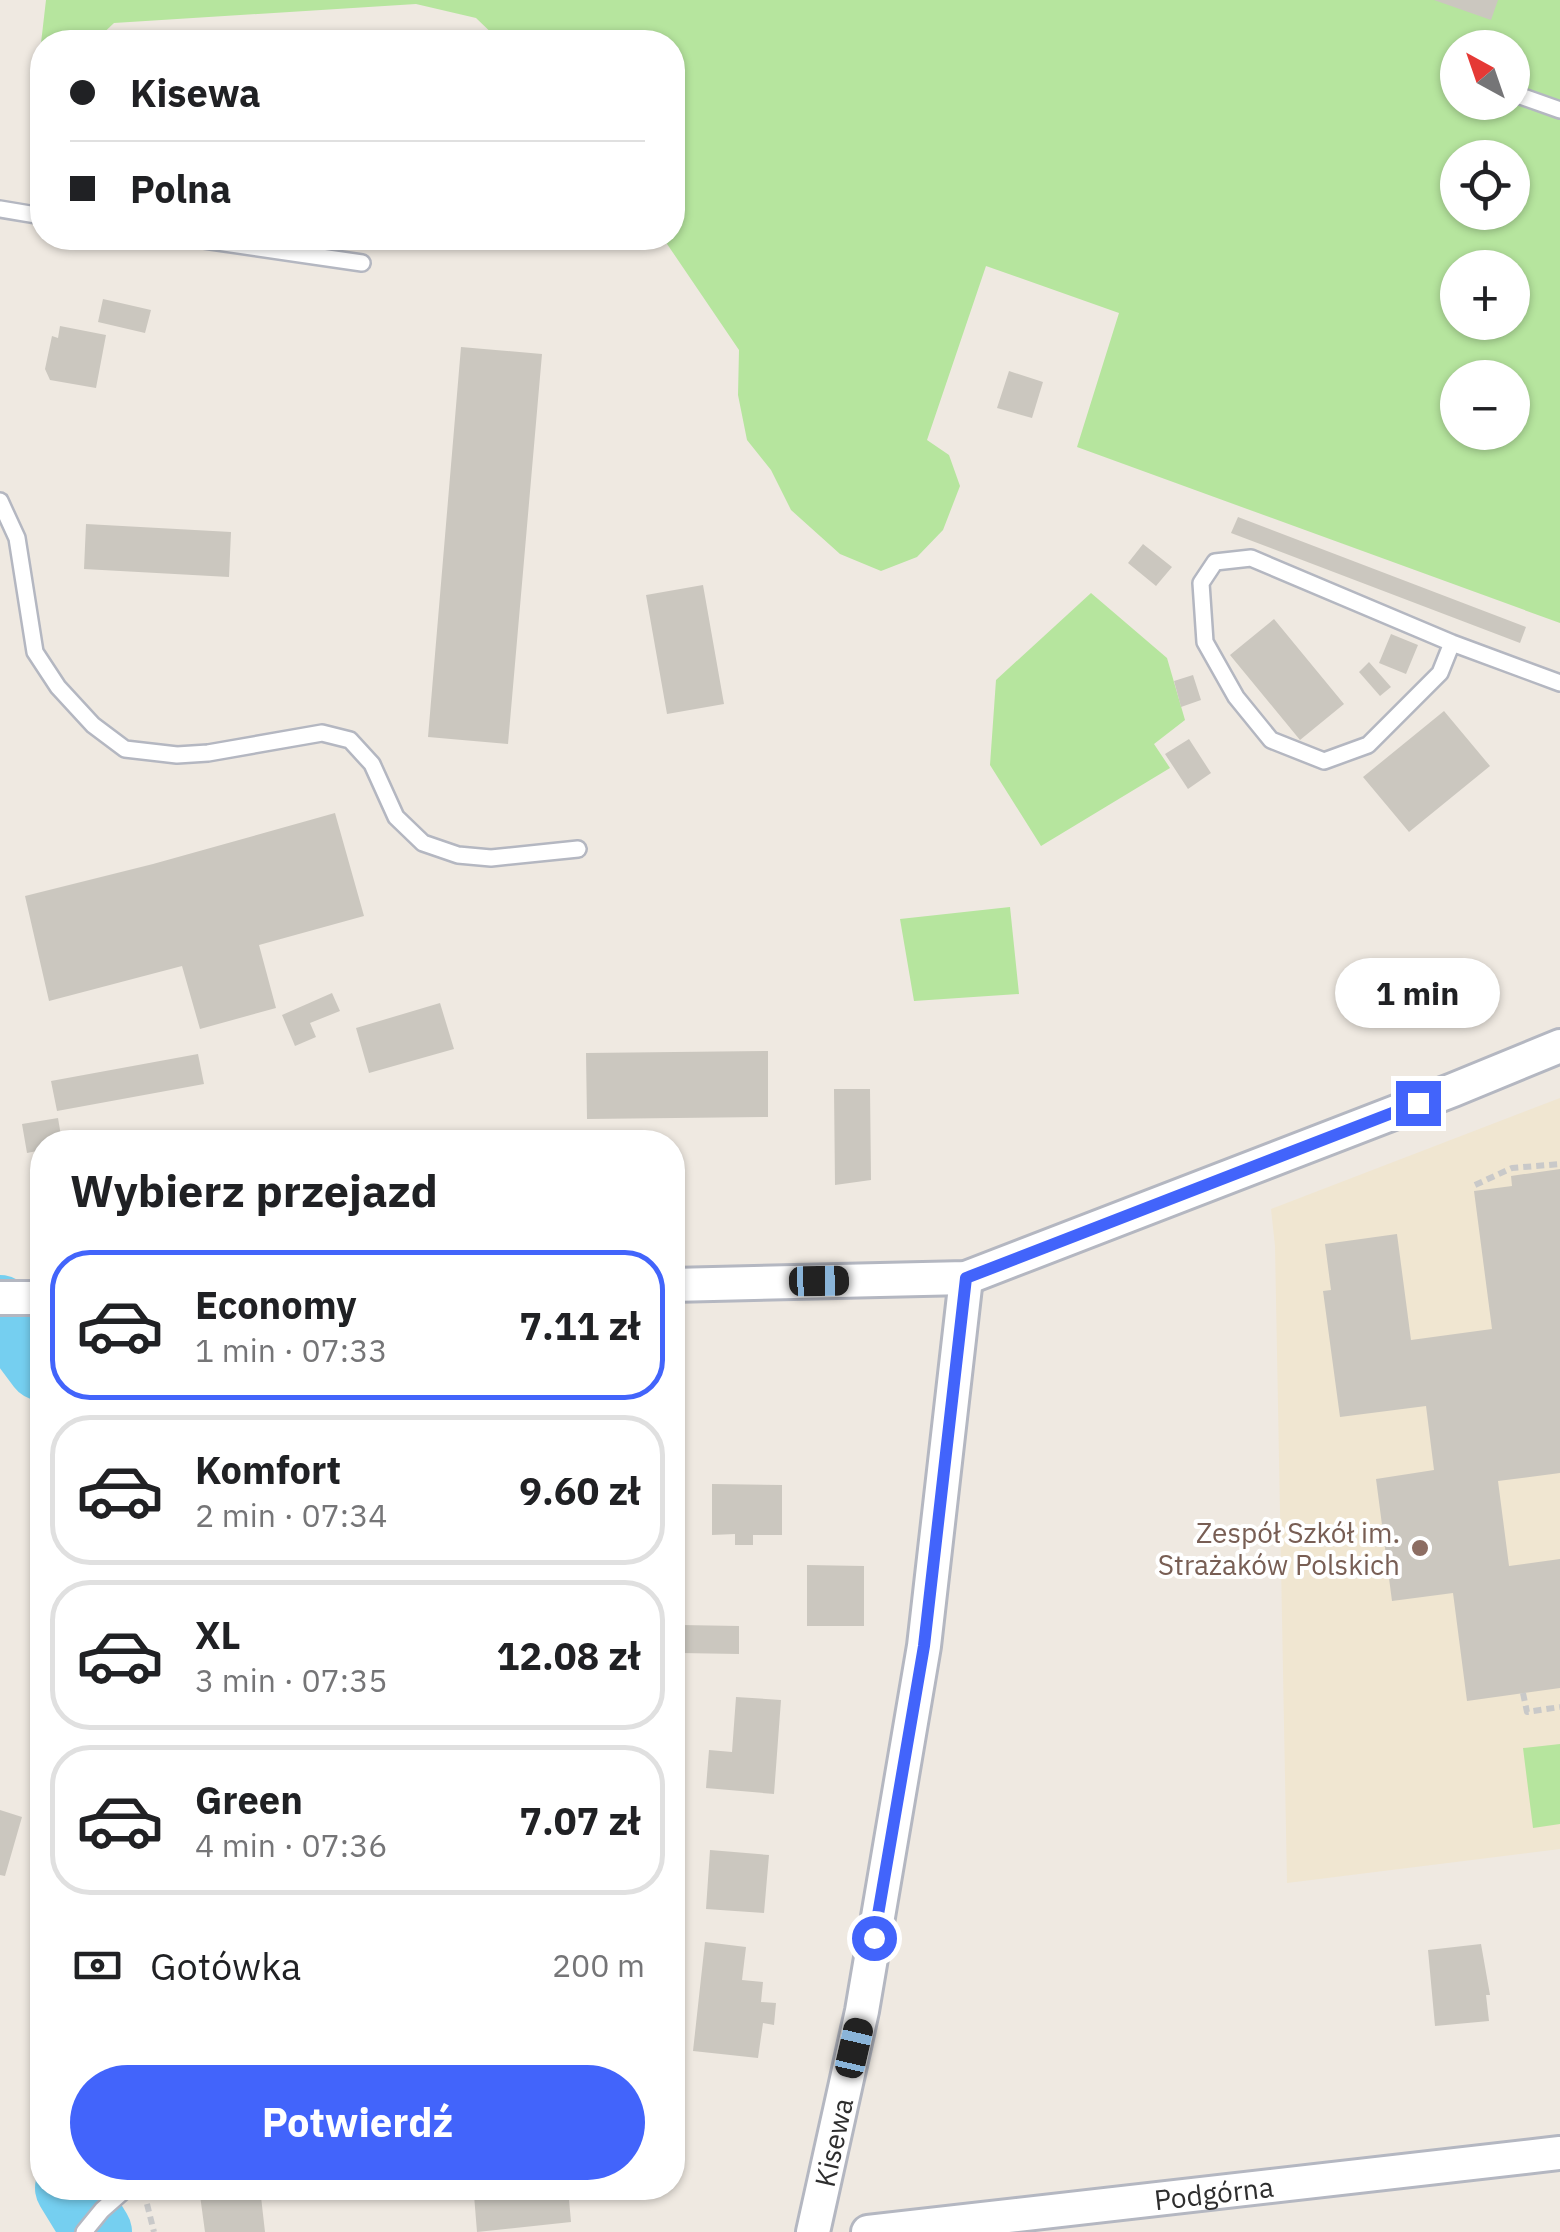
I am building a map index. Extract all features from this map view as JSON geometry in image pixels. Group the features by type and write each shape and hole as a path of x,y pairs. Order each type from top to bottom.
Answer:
{"street":[{"path":"685,1285 966,1278 1560,1046"},
{"name":"Kisewa","path":"813,2232 862,2011 924,1646 966,1278"},
{"path":"0,1298 30,1298"},
{"name":"Podgórna","path":"868,2232 1560,2153"}],"lane":[{"path":"1530,99 1560,110"},
{"path":"0,209 30,214"},
{"path":"273,250 362,263"},
{"path":"0,501 17,538 35,652 69,700 93,725 125,748 177,755 208,753 322,732 350,740 372,764 396,817 423,843 458,855 491,858 578,848"},
{"path":"1452,642 1440,673 1368,745 1324,761 1271,740 1236,696 1205,642 1200,583 1215,562 1251,558 1560,683"},
{"path":"84,2232 113,2200"}],"path":[{"path":"1476,1185 1512,1168 1560,1164"},
{"path":"1523,1693 1526,1712 1560,1707"}],"shaded area":[{"name":"Zespół Szkół im. Strażaków Polskich","path":"1560,1098 1560,1849 1287,1883 1275,1246 1271,1209"}],"green space":[{"path":"46,0 1560,0 1560,623 1077,447 1119,313 986,266 927,440 949,455 960,486 943,530 917,557 881,571 840,554 791,510 771,470 747,440 738,395 739,350 671,250 685,250 685,30 488,30 476,18 416,4 114,23 107,30 43,30"},
{"path":"1091,593 1167,658 1185,720 1154,744 1170,768 1041,846 990,765 996,680"},
{"path":"1010,907 1019,994 914,1001 900,919"},
{"path":"1560,1744 1560,1824 1533,1828 1523,1748"}],"building":[{"path":"1434,0 1498,0 1491,20"},
{"path":"103,299 151,310 145,333 98,322"},
{"path":"60,326 106,335 96,388 50,380 45,369 52,336 58,338"},
{"path":"461,347 542,354 508,744 428,737"},
{"path":"1009,371 1043,382 1032,418 997,408"},
{"path":"1238,517 1526,627 1520,643 1231,533"},
{"path":"86,524 231,532 229,577 84,569"},
{"path":"1143,544 1172,567 1156,586 1128,563"},
{"path":"703,585 724,704 667,714 646,595"},
{"path":"1274,619 1344,704 1300,740 1230,655"},
{"path":"1391,634 1418,645 1406,674 1379,663"},
{"path":"1369,662 1391,687 1380,696 1359,672"},
{"path":"1193,675 1201,700 1181,707 1174,681"},
{"path":"1444,711 1490,766 1409,832 1363,777"},
{"path":"1189,739 1211,773 1188,789 1165,754"},
{"path":"335,813 364,916 259,945 276,1008 200,1029 182,966 49,1001 25,896"},
{"path":"332,993 340,1011 310,1023 316,1037 295,1046 282,1015"},
{"path":"440,1003 454,1049 369,1073 356,1028"},
{"path":"768,1051 768,1117 587,1119 586,1053"},
{"path":"198,1054 204,1084 57,1111 51,1081"},
{"path":"834,1089 870,1089 871,1180 835,1185"},
{"path":"58,1118 60,1130 30,1130 27,1153 22,1124"},
{"name":"Zespół Szkół im. Strażaków Polskich","path":"1560,1169 1560,1473 1498,1481 1509,1566 1560,1559 1560,1688 1467,1701 1453,1593 1392,1601 1376,1479 1434,1470 1426,1406 1340,1417 1323,1291 1331,1290 1325,1244 1397,1234 1411,1340 1492,1329 1474,1191 1512,1186 1511,1176"},
{"path":"712,1484 782,1485 782,1535 753,1535 753,1545 735,1545 735,1534 712,1535"},
{"path":"807,1565 864,1566 864,1626 807,1626"},
{"path":"685,1625 739,1626 739,1654 685,1653"},
{"path":"736,1697 781,1700 774,1794 706,1788 709,1750 732,1752"},
{"path":"0,1810 22,1817 5,1876 0,1875"},
{"path":"710,1850 769,1855 764,1913 706,1909"},
{"path":"705,1942 746,1947 742,1980 763,1982 761,2002 776,2003 774,2025 763,2023 758,2058 693,2051"},
{"path":"1481,1944 1490,1995 1486,1995 1489,2021 1435,2026 1428,1950"},
{"path":"201,2200 261,2200 265,2232 205,2232"},
{"path":"474,2200 569,2200 571,2222 477,2232"}],"waterway":[{"name":"Kisewa","path":"0,1310 30,1350"},
{"name":"Kisewa","path":"77,2200 97,2232"}],"place":[{"name":"Zespół Szkół im. Strażaków Polskich","path":"1420,1548"}],"route":[{"path":"874,1938 924,1646 966,1278 1418,1103"}]}
